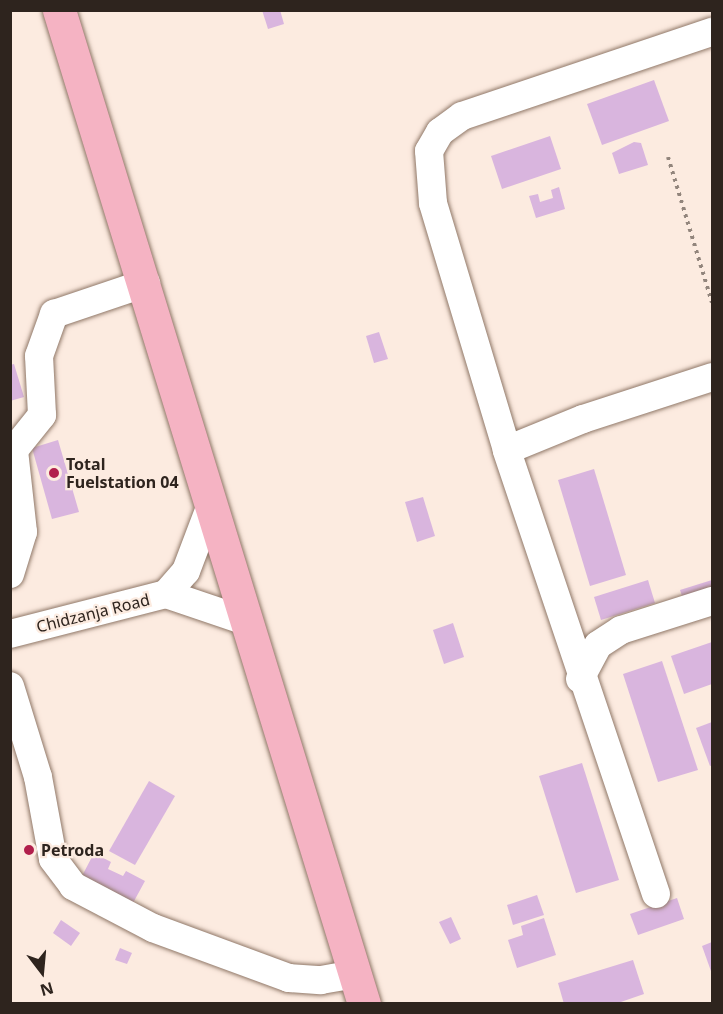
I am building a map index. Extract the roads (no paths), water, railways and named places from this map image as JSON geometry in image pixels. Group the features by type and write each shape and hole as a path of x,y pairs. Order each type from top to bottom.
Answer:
{"highway":[{"path":"59,10 146,283 243,620 359,989"}],"street":[{"path":"656,894 580,679 507,450 433,203 429,151 440,132 462,116 712,32"},
{"path":"10,574 23,532 14,450 42,415 39,356 54,314 146,283"},
{"path":"507,450 583,419 712,377"},
{"path":"166,594 186,571 210,505"},
{"name":"Chidzanja Road","path":"10,633 166,594 243,620"},
{"path":"580,679 598,645 621,630 712,601"},
{"path":"10,686 38,777 53,859 73,886 153,928 289,978 321,980 359,989"}],"place":[{"name":"Total Fuelstation 04","path":"54,473"},
{"name":"Petroda","path":"29,850"}]}
